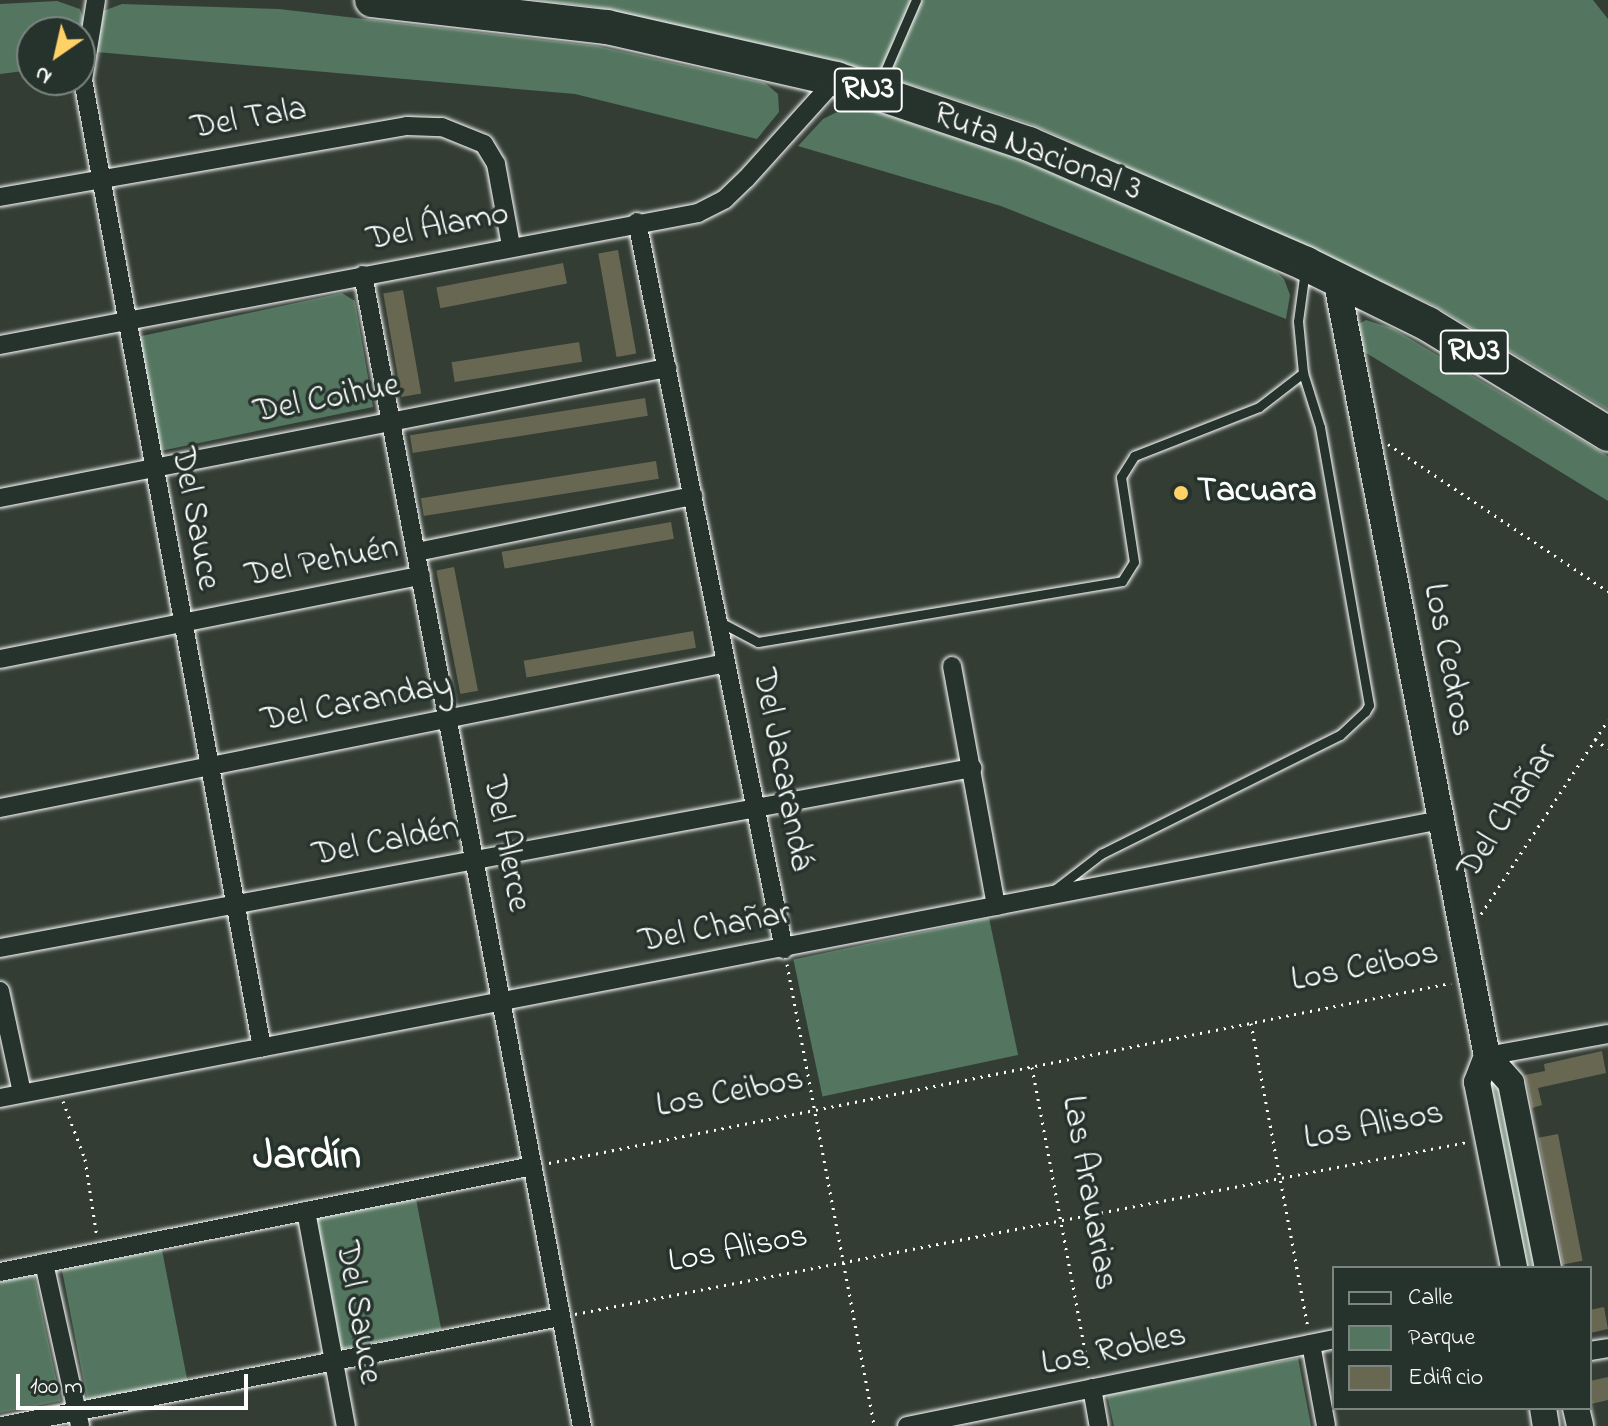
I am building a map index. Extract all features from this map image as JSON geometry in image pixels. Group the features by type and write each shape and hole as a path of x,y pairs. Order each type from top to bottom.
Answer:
{"highway":[{"name":"Ruta Nacional 3","path":"372,0 607,27 836,79 1029,144 1321,271 1428,324 1608,434"}],"street":[{"name":"Del Sauce","path":"96,0 83,80 181,624 262,1048"},
{"name":"Del Álamo","path":"0,345 637,222 698,213 725,199 836,79"},
{"name":"Del Tala","path":"0,197 407,126 464,134 484,144 496,164 511,246"},
{"name":"Del Jacarandá","path":"637,222 784,949"},
{"name":"Los Cedros","path":"1321,271 1365,429 1487,1056 1511,1083 1548,1266"},
{"name":"Del Alerce","path":"363,275 582,1426"},
{"name":"Del Coihue","path":"0,498 667,368"},
{"name":"Del Pehuén","path":"417,552 693,496"},
{"name":"Del Pehuén","path":"0,659 421,576"},
{"name":"Del Caranday","path":"0,808 726,663"},
{"path":"952,666 996,906"},
{"name":"Del Caldén","path":"0,948 972,768"},
{"name":"Del Chañar","path":"0,1098 996,906 1042,900 1441,820"},
{"path":"0,991 22,1093"},
{"path":"1487,1056 1608,1034"},
{"name":"Los Cedros","path":"1487,1056 1477,1082 1514,1266"},
{"path":"0,1272 533,1166"},
{"name":"Del Sauce","path":"306,1211 346,1426"},
{"path":"44,1263 78,1419"},
{"path":"2,1426 78,1419 334,1361 560,1317"},
{"name":"Los Robles","path":"907,1426 1332,1339"},
{"path":"1311,1344 1326,1426"},
{"path":"1092,1388 1099,1426"}],"lane":[{"path":"876,93 916,0"},
{"path":"1042,900 1101,854 1340,735 1369,705 1320,427 1303,373 1298,321 1321,271"},
{"path":"718,621 758,642 1122,581 1134,562 1121,477 1134,456 1259,407 1303,373"}],"path":[{"path":"1365,429 1608,591"},
{"name":"Del Chañar","path":"1464,939 1608,720"},
{"path":"1595,739 1608,749"},
{"path":"784,949 874,1426"},
{"name":"Los Ceibos","path":"533,1166 1472,979"},
{"path":"1251,1023 1311,1344"},
{"name":"Las Arauarias","path":"1032,1067 1092,1388"},
{"path":"58,1087 85,1159 98,1253"},
{"name":"Los Alisos","path":"560,1317 1487,1138"}],"green space":[{"path":"535,0 1593,0 1608,19 1608,410 1435,306 1031,124 838,61 594,7"},
{"path":"57,1 80,9 83,16 16,16 16,72 0,74 0,4"},
{"path":"122,4 279,9 597,46 765,83 778,94 779,112 757,139 575,94 96,52 103,11"},
{"path":"843,109 869,109 1018,159 1269,265 1284,279 1290,295 1286,319 1001,206 798,146 823,119"},
{"path":"342,293 355,301 373,407 160,451 137,337"},
{"path":"1366,320 1392,328 1608,456 1608,501 1358,348 1355,326"},
{"path":"989,918 1018,1055 822,1097 793,960"},
{"path":"1493,1078 1504,1092 1540,1266 1523,1266 1487,1093"},
{"path":"416,1199 441,1330 341,1349 316,1218"},
{"path":"162,1250 187,1381 87,1400 62,1269"},
{"path":"34,1275 61,1401 0,1413 0,1282"},
{"path":"1298,1358 1311,1426 1114,1426 1107,1395"}],"building":[{"path":"618,250 636,353 617,357 598,253"},
{"path":"563,263 567,284 440,308 436,288"},
{"path":"403,290 421,393 402,397 383,293"},
{"path":"579,342 582,362 455,382 452,362"},
{"path":"645,398 648,416 413,453 410,435"},
{"path":"656,461 659,479 424,516 421,498"},
{"path":"671,522 674,539 505,569 502,552"},
{"path":"454,567 478,691 460,694 436,570"},
{"path":"693,631 696,648 527,678 524,661"},
{"path":"1602,1051 1606,1073 1538,1088 1542,1105 1532,1108 1525,1075 1545,1071 1544,1064"},
{"path":"1558,1134 1583,1261 1563,1264 1538,1138"},
{"path":"1604,1307 1608,1329 1592,1333 1592,1310"},
{"path":"1608,1377 1608,1400 1592,1404 1592,1381"}],"place":[{"name":"Tacuara","path":"1181,493"}],"district":[{"name":"Jardín","path":"307,1157"}]}
